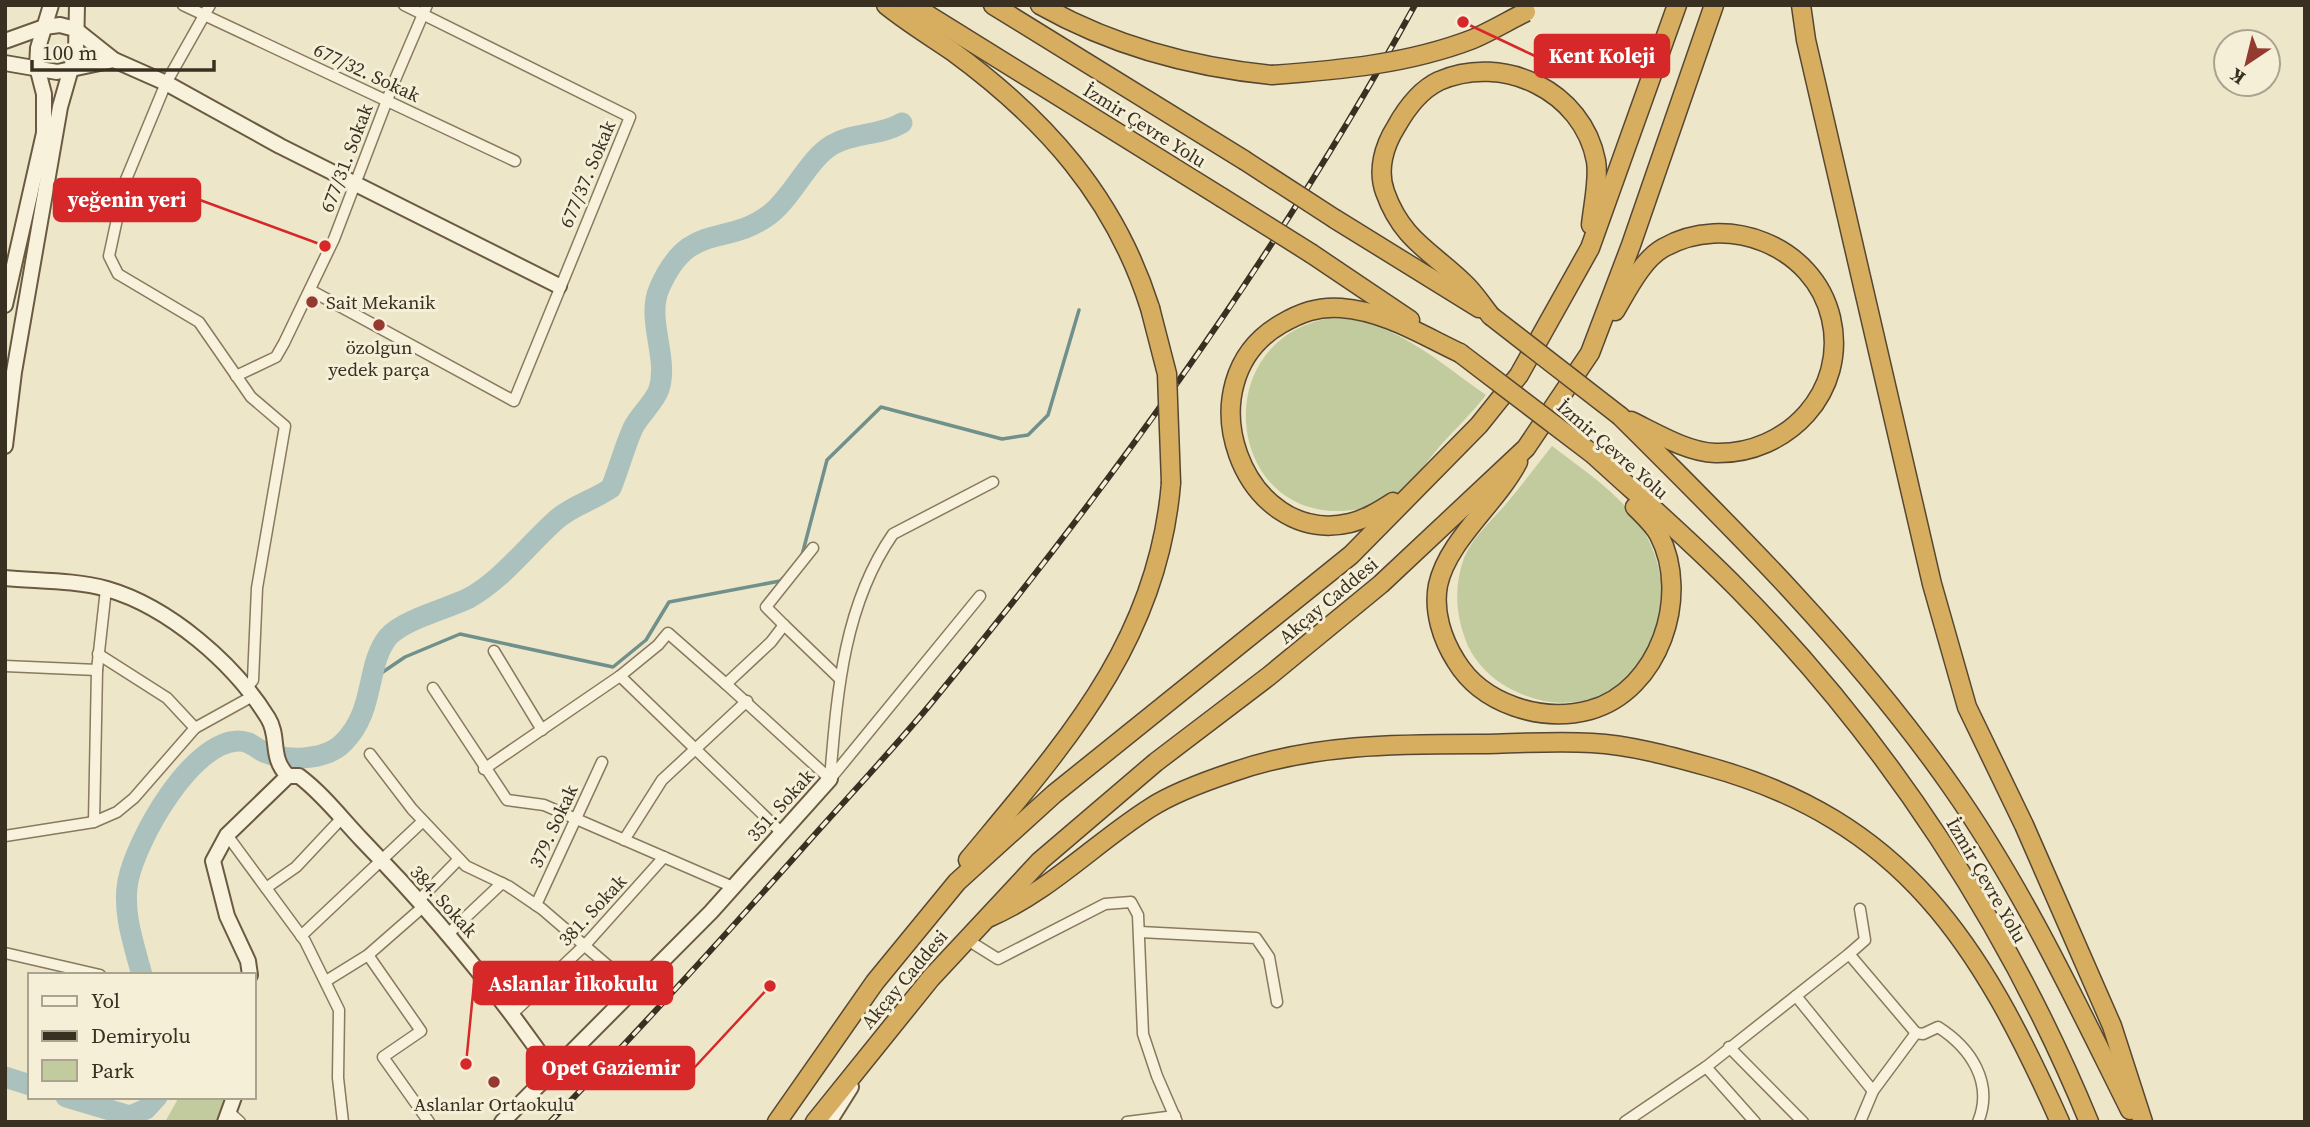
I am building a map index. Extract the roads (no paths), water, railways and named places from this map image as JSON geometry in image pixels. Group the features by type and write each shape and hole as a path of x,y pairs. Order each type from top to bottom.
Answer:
{"highway":[{"path":"887,5 953,52 1040,123 1112,218 1150,308 1167,374 1171,483 1169,508 1153,578 1141,614 1110,677 1061,745 964,864 957,882"},
{"name":"İzmir Çevre Yolu","path":"912,5 1312,254 1460,353 1594,455 1738,589 1894,772 1956,859 2070,1074 2089,1122"},
{"name":"İzmir Çevre Yolu","path":"993,5 1490,316 1620,416 1819,618 1891,705 1952,786 2014,882 2136,1122"},
{"path":"1040,5 1066,20 1149,52 1227,71 1272,75 1346,69 1406,59 1474,38 1531,9"},
{"name":"Akçay Caddesi","path":"777,1122 875,982 957,882 1054,794 1161,711 1351,555 1479,425 1519,375 1590,248 1677,5"},
{"name":"Akçay Caddesi","path":"815,1122 980,921 1040,861 1156,762 1269,676 1381,583 1526,448 1590,353 1714,5"},
{"path":"1801,5 1806,40 1926,560 1967,707 2024,825 2112,1026 2143,1122"},
{"path":"1490,316 1465,284 1407,236 1385,191 1382,158 1388,140 1410,106 1427,88 1438,81 1473,72 1514,74 1545,87 1574,113 1596,163 1590,248"},
{"path":"1590,353 1633,280 1661,249 1704,233 1742,232 1780,250 1813,277 1831,316 1836,350 1814,407 1787,435 1756,448 1714,453 1676,442 1620,416"},
{"path":"1460,353 1374,312 1318,307 1275,328 1258,343 1237,377 1230,395 1233,438 1248,476 1266,499 1306,522 1329,526 1369,517 1393,502 1479,425"},
{"path":"1526,448 1505,488 1463,536 1444,565 1438,588 1440,629 1448,648 1471,682 1509,706 1530,710 1591,710 1612,700 1627,689 1651,661 1668,629 1673,605 1672,573 1659,534 1594,455"},
{"path":"980,921 1022,903 1152,807 1233,772 1328,748 1594,743 1674,757 1741,775 1795,797 1855,832 1909,877 1959,934 2005,1004 2060,1122"}],"street":[{"path":"5,305 44,133 44,94 37,67 51,5"},
{"path":"5,446 14,372 49,172 61,107 76,51 77,5"},
{"name":"677/32. Sokak","path":"183,5 515,161"},
{"path":"5,836 94,822 117,812 134,798 195,729 249,692 253,680 257,588 285,426 251,397 200,322 118,274 108,256 125,182 166,83 210,5"},
{"name":"677/37. Sokak","path":"310,290 514,401 630,117 425,10 404,5"},
{"name":"677/31. Sokak","path":"236,376 276,357 310,290 357,184 387,101 425,10"},
{"path":"5,41 44,27 60,25 75,29 114,60 166,83 280,146 559,286"},
{"path":"5,63 71,72 93,63 114,60"},
{"name":"351. Sokak","path":"502,1122 733,887 830,779 842,656 867,582 893,534 993,482"},
{"path":"813,548 766,607 839,678"},
{"path":"5,578 106,589 141,602 183,630 249,692 269,720 283,771 227,835 213,861 227,916 248,961 250,973"},
{"path":"94,822 97,670 106,589"},
{"path":"484,769 620,676 658,645 668,633 747,701 830,779 980,596"},
{"path":"726,684 771,642 785,625"},
{"path":"494,651 542,730"},
{"path":"98,654 166,698 195,729"},
{"path":"5,666 97,670"},
{"path":"620,676 782,833"},
{"path":"433,688 484,769 508,800 544,805 733,887"},
{"path":"624,840 662,780 747,701"},
{"path":"370,754 424,821 459,859 472,870 502,883 536,905 586,944 635,989"},
{"name":"379. Sokak","path":"536,905 602,762"},
{"name":"384. Sokak","path":"283,771 299,776 318,790 421,903 513,1013 554,1072"},
{"path":"266,888 296,867 341,818"},
{"path":"301,936 424,821"},
{"path":"227,835 301,936 339,1010 338,1077 342,1122"},
{"name":"381. Sokak","path":"513,1013 586,944 664,857"},
{"path":"326,981 368,956 421,903 459,859"},
{"path":"448,934 502,883"},
{"path":"966,939 999,959 1105,904 1131,902 1138,915 1140,932 1139,994 1143,1034 1176,1119 1127,1122"},
{"path":"1625,1122 1706,1067 1865,940 1860,909"},
{"path":"1140,932 1256,938 1269,957 1277,1002"},
{"path":"5,953 91,973"},
{"path":"1849,954 1916,1033 1923,1034 1938,1027 1956,1038 1980,1073 1986,1100 1979,1122"},
{"path":"368,956 421,1031 383,1057 429,1122"},
{"path":"1796,996 1873,1091"},
{"path":"1860,1122 1873,1091 1916,1033"},
{"path":"834,1119 878,1042"},
{"path":"1729,1047 1803,1122"},
{"path":"1706,1067 1755,1122"},
{"path":"229,1110 240,1122"}],"waterway":[{"path":"141,973 128,916 128,881 133,863 154,819 185,775 202,758 220,746 238,741 271,755 293,758 326,753 343,743 361,717 376,661 388,637 404,625 481,591 562,515 611,488 633,428 659,389 661,365 656,301 671,267 683,253 695,244 753,225 769,215 786,198 815,159 832,145 902,123"},
{"path":"802,555 827,460 881,407 1002,439 1028,435 1048,415 1079,310"},
{"path":"374,678 405,657 460,634 613,667 646,640 669,602 780,581 784,577"},
{"path":"5,1077 28,1084"},
{"path":"73,1099 130,1116 146,1109 155,1099"}],"railway":[{"path":"550,1122 677,988 901,739 1000,619 1129,450 1250,277 1308,188 1415,5"}],"place":[{"name":"Kent Koleji","path":"1463,22"},
{"name":"yeğenin yeri","path":"325,246"},
{"name":"Sait Mekanik","path":"312,302"},
{"name":"özolgun yedek parça","path":"379,325"},
{"name":"Opet Gaziemir","path":"770,986"},
{"name":"Aslanlar İlkokulu","path":"466,1064"},
{"name":"Aslanlar Ortaokulu","path":"494,1082"}]}
